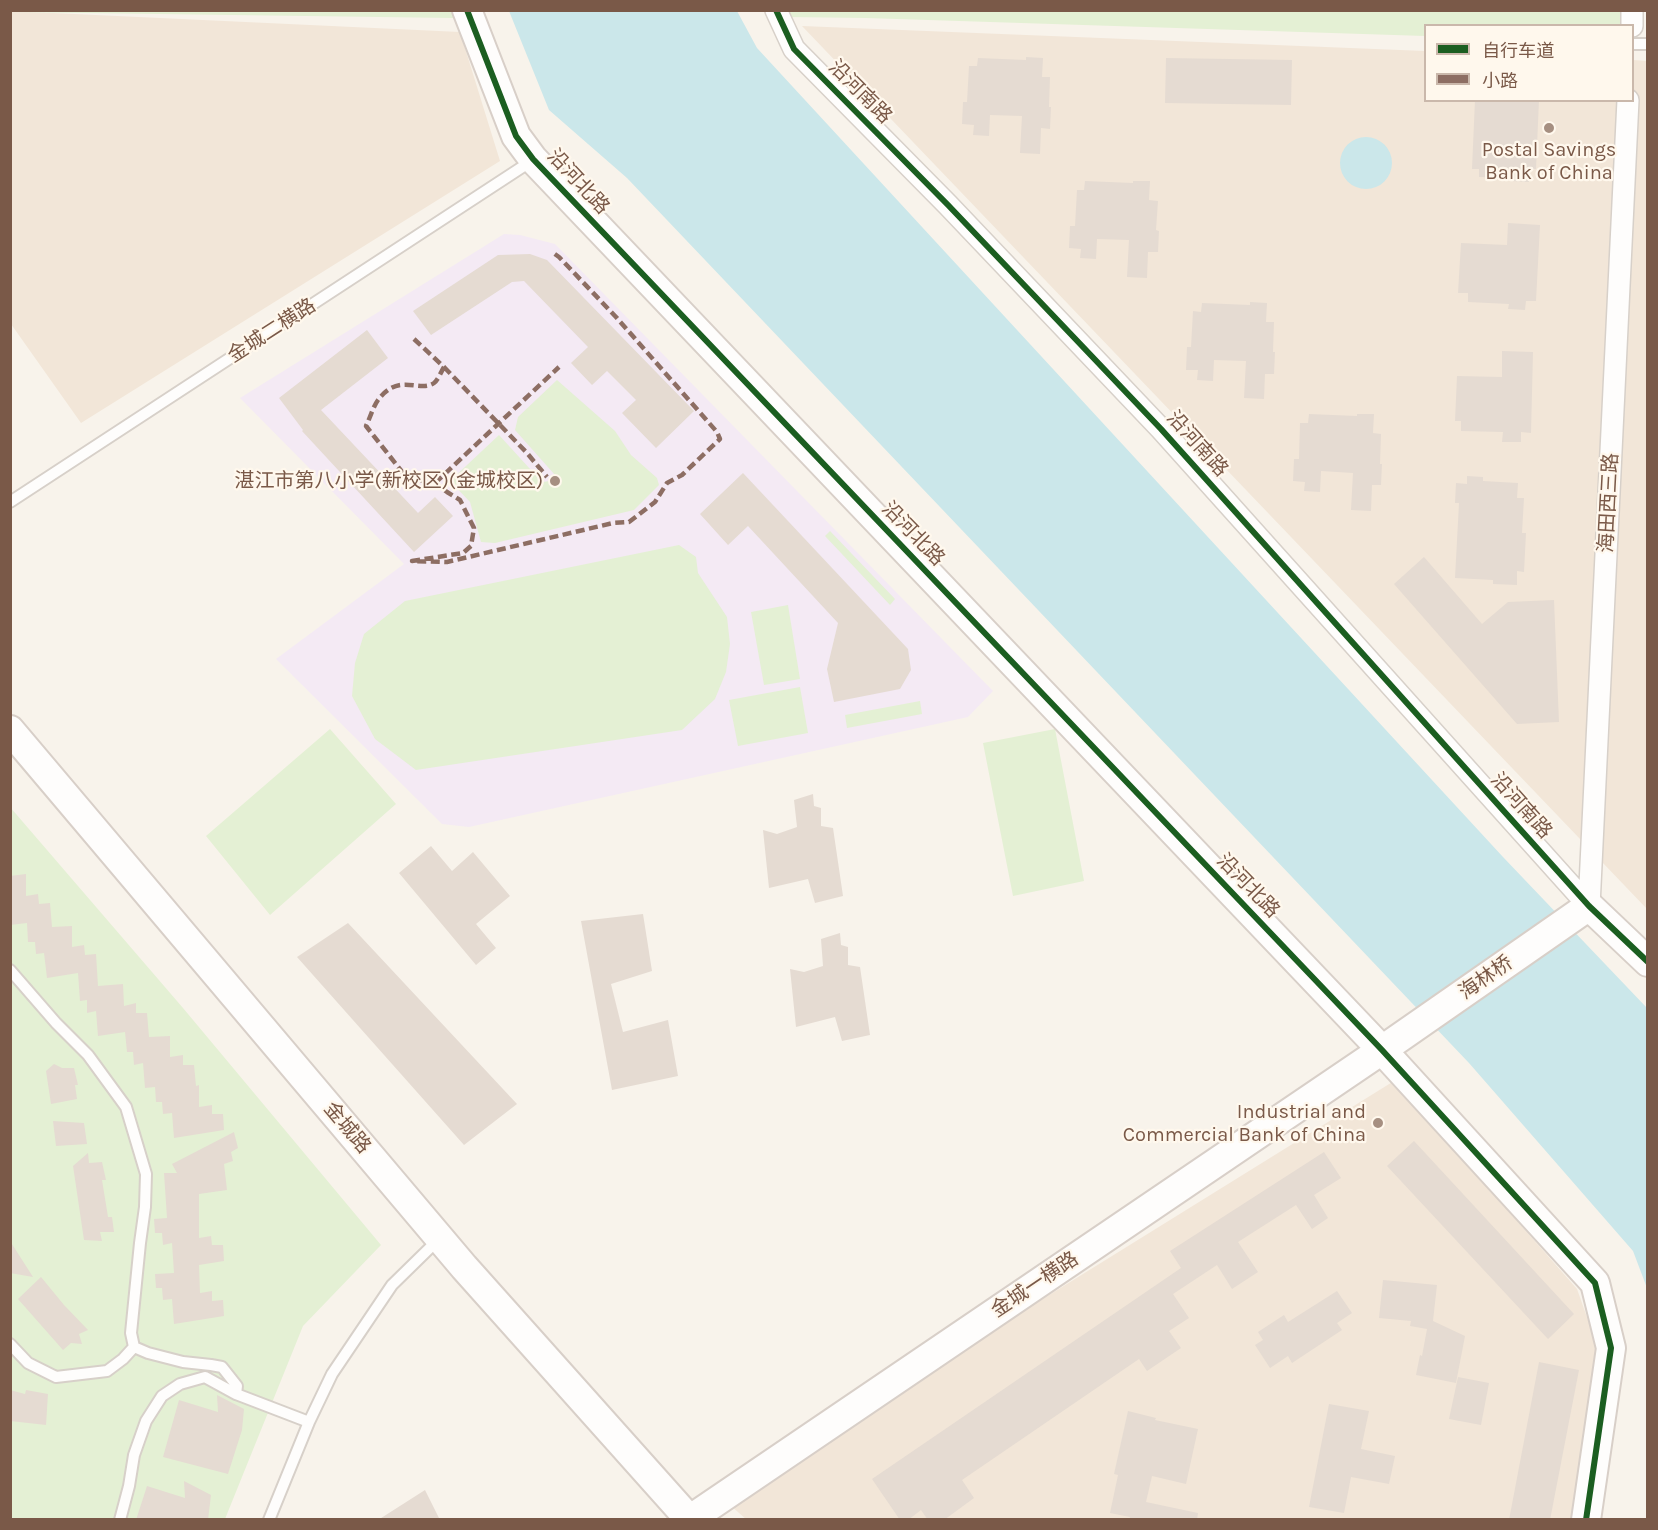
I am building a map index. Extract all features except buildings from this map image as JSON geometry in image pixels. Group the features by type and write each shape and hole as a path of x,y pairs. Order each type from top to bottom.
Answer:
{"street":[{"name":"沿河北路","path":"467,10 516,136 533,159 1382,1050 1595,1283 1611,1348 1586,1520"},
{"name":"沿河南路","path":"776,10 794,48 948,205 1161,429 1589,906"},
{"name":"海田西三路","path":"1589,906 1628,102"},
{"name":"金城路","path":"10,730 464,1268 689,1519"},
{"path":"1589,906 1647,962"},
{"name":"海林桥","path":"1382,1050 1589,906"},
{"name":"金城一横路","path":"689,1519 1382,1050"}],"lane":[{"name":"金城二横路","path":"10,502 533,159"},
{"path":"10,970 56,1023 88,1055 126,1107 130,1119 146,1174 145,1207 130,1333 134,1347"},
{"path":"269,1520 309,1422 332,1374 392,1286 440,1238"},
{"path":"10,1344 28,1363 56,1377 107,1371 134,1347"},
{"path":"134,1347 183,1362 222,1367 237,1386 236,1394"},
{"path":"120,1520 134,1455 146,1421 162,1396 180,1384 205,1377 236,1394 309,1422"}],"shaded area":[{"path":"10,11 460,32 500,161 81,423 11,324"},
{"path":"802,26 1424,51 1424,102 1634,102 1634,60 1647,61 1647,909"},
{"name":"湛江市第八小学(新校区)(金城校区)","path":"504,234 520,235 555,244 993,691 968,717 469,827 442,824 276,659 404,564 240,398"},
{"path":"1394,1081 1577,1289 1599,1351 1572,1519 747,1520 722,1498"}],"green space":[{"path":"11,10 453,10 453,18 11,12"},
{"path":"785,11 1621,11 1620,24 1424,24 1424,36 787,17"},
{"path":"557,380 615,431 631,455 657,478 659,485 634,510 495,543 481,542 470,502 450,481 499,435 541,481 552,478 555,475 515,430 518,417"},
{"path":"830,531 895,599 890,605 825,536"},
{"path":"679,545 696,557 698,573 727,617 730,644 726,672 715,699 682,730 416,770 375,739 352,696 355,663 364,634 405,601"},
{"path":"788,605 800,679 764,685 751,612"},
{"path":"800,687 808,733 738,746 729,700"},
{"path":"920,701 922,714 847,728 845,715"},
{"path":"330,729 396,804 270,915 206,836"},
{"path":"1055,729 1084,881 1013,896 983,743"},
{"path":"10,807 183,1008 381,1245 303,1326 225,1519 11,1519"}],"water":[{"path":"509,11 737,11 757,48 1503,857 1647,1008 1647,1288 1633,1251 1469,1063 627,178 549,110"},
{"path":"1366,137 1376,139 1384,145 1390,153 1392,163 1390,173 1384,181 1376,187 1366,189 1356,187 1348,181 1342,173 1340,163 1342,153 1348,145 1356,139"}],"marked path":[{"path":"414,339 444,367 434,383 422,386 401,385 386,392 376,403 366,426 403,473 425,482 435,483 460,500 474,528 471,546 463,553 412,561 447,562 613,523 629,522 655,502 667,483 682,475 720,439 717,432 616,317 552,252"},
{"path":"444,367 527,453 547,477"},
{"path":"435,483 559,367"}],"cycle path":[{"path":"467,10 516,136 533,159 1382,1050 1595,1283 1611,1348 1586,1520"},
{"path":"776,10 794,49 948,205 1161,429 1589,906 1648,962"}],"place":[{"name":"Postal Savings Bank of China","path":"1549,128"},
{"name":"湛江市第八小学(新校区)(金城校区)","path":"555,481"},
{"name":"Industrial and Commercial Bank of China","path":"1378,1123"}]}
